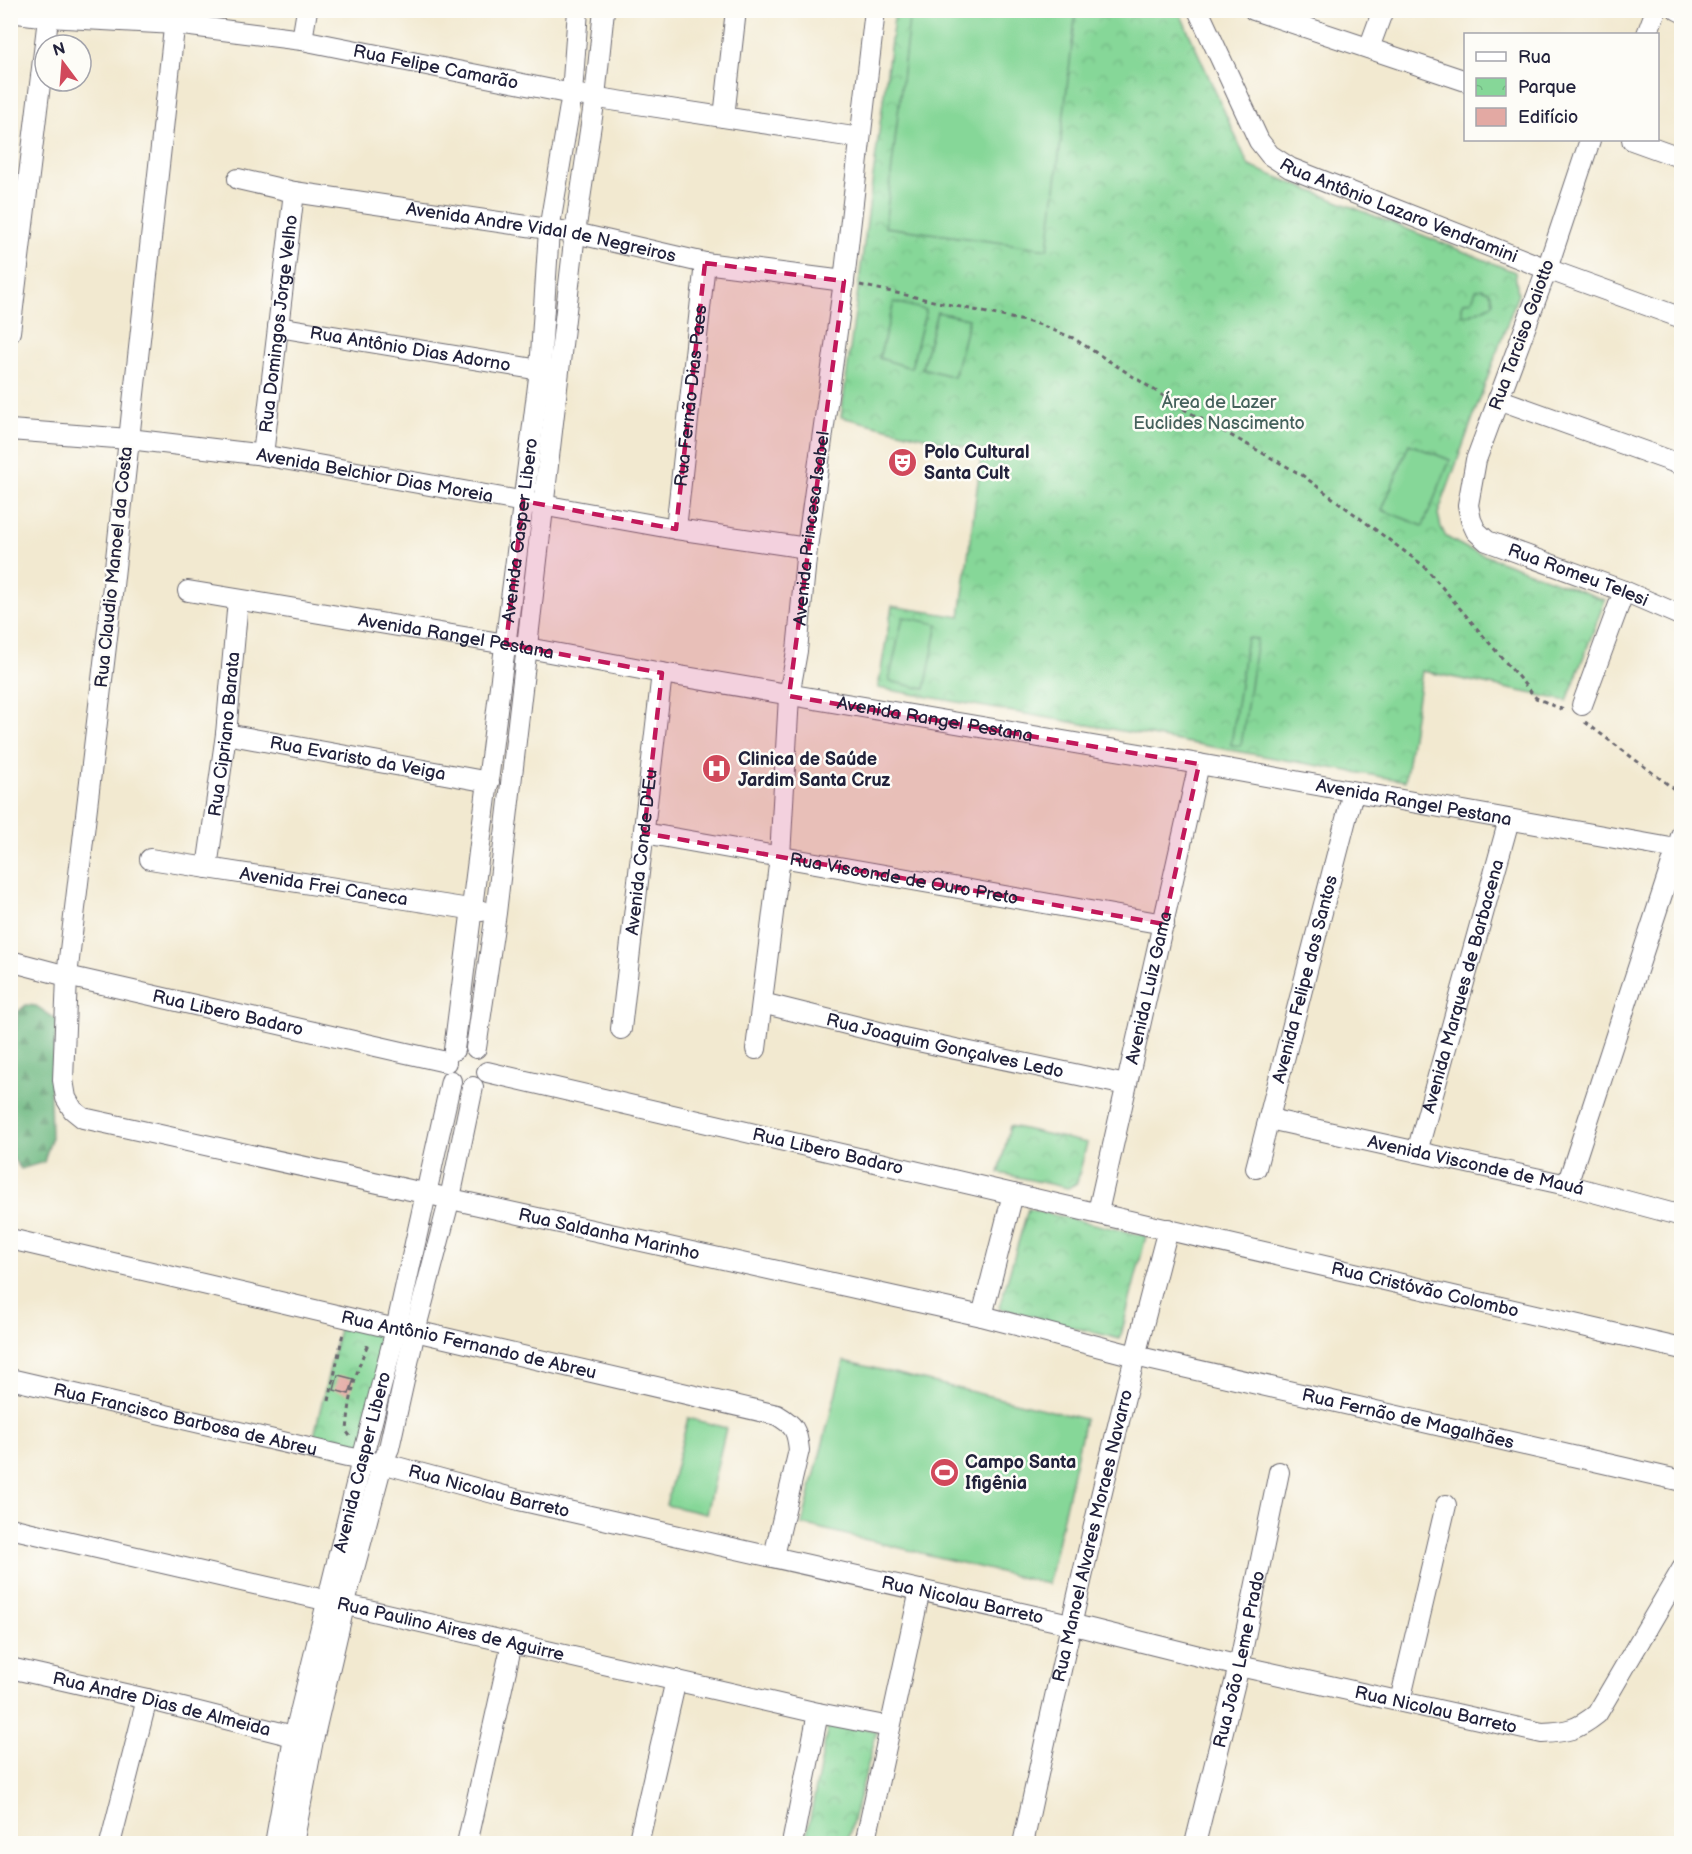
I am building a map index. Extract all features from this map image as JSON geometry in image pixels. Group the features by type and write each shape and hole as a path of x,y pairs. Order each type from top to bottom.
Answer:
{"street":[{"path":"302,40 307,10"},
{"name":"Avenida Casper Libero","path":"450,1056 489,782 524,501 540,370 549,230 572,94 579,10"},
{"name":"Avenida Casper Libero","path":"476,1048 496,913 575,233 595,97 604,10"},
{"path":"723,117 735,10"},
{"name":"Avenida Princesa Isabel","path":"756,1049 780,857 789,696 797,651 807,548 843,282 875,10"},
{"name":"Rua Antônio Lazaro Vendramini","path":"1198,10 1258,141 1270,155 1290,168 1547,269 1682,318"},
{"path":"1254,10 1464,80"},
{"path":"1369,48 1383,10"},
{"path":"1647,33 1656,10"},
{"name":"Rua Felipe Camarão","path":"10,12 176,17 572,94 860,138"},
{"path":"10,332 48,14"},
{"name":"Rua Claudio Manoel da Costa","path":"83,1118 69,1104 63,1080 67,976 176,17"},
{"name":"Rua Tarciso Gaiotto","path":"1476,531 1470,519 1468,505 1476,460 1547,269 1590,141"},
{"path":"1635,141 1682,158"},
{"name":"Avenida Andre Vidal de Negreiros","path":"238,179 294,192 575,233 705,263 843,282"},
{"name":"Rua Domingos Jorge Velho","path":"263,455 294,192"},
{"name":"Rua Fernão Dias Paes","path":"676,529 705,263"},
{"name":"Rua Antônio Dias Adorno","path":"278,327 540,370"},
{"path":"1498,399 1682,465"},
{"name":"Avenida Belchior Dias Moreia","path":"10,430 129,439 263,455 676,529 807,548"},
{"name":"Rua Romeu Telesi","path":"1476,531 1487,541 1624,591 1682,616"},
{"name":"Avenida Rangel Pestana","path":"188,591 506,644 789,696 1199,764 1509,820 1680,844"},
{"path":"1577,712 1624,591"},
{"name":"Rua Cipriano Barata","path":"207,868 226,734 238,600"},
{"name":"Avenida Conde D'Eu","path":"621,1029 662,673"},
{"name":"Rua Evaristo da Veiga","path":"226,734 489,782"},
{"name":"Avenida Luiz Gama","path":"1098,1212 1199,764"},
{"name":"Avenida Felipe dos Santos","path":"1256,1168 1353,792"},
{"name":"Avenida Marques de Barbacena","path":"1417,1152 1509,820"},
{"name":"Rua Visconde de Ouro Preto","path":"644,833 1164,924"},
{"path":"1567,1185 1680,844"},
{"name":"Avenida Frei Caneca","path":"150,859 496,913"},
{"name":"Rua Libero Badaro","path":"10,961 67,976 450,1056"},
{"name":"Rua Joaquim Gonçalves Ledo","path":"762,1003 899,1037 1126,1085"},
{"path":"462,1046 476,1048 485,1058 487,1072 484,1078 473,1087 459,1087 451,1081 446,1072 450,1056 462,1046"},
{"name":"Rua Libero Badaro","path":"487,1072 1168,1229"},
{"name":"Avenida Casper Libero","path":"275,1844 304,1739 335,1603 362,1460 399,1329 425,1192 451,1081"},
{"name":"Avenida Casper Libero","path":"335,1603 389,1449 399,1329 450,1198 473,1087"},
{"name":"Rua Saldanha Marinho","path":"83,1118 982,1316 1135,1356"},
{"name":"Avenida Visconde de Mauá","path":"1269,1119 1567,1185 1682,1216"},
{"path":"982,1316 1013,1194"},
{"name":"Rua Cristóvão Colombo","path":"1168,1229 1682,1348"},
{"name":"Rua Manoel Alvares Moraes Navarro","path":"1023,1844 1070,1624 1168,1229"},
{"name":"Rua Antônio Fernando de Abreu","path":"10,1239 777,1415 791,1423 797,1436 799,1450 774,1556"},
{"name":"Rua Fernão de Magalhães","path":"1135,1356 1682,1481"},
{"name":"Rua Francisco Barbosa de Abreu","path":"10,1379 362,1460"},
{"name":"Rua Nicolau Barreto","path":"362,1460 519,1500 774,1556 1070,1624 1239,1666 1542,1733 1566,1732 1582,1726 1597,1714 1682,1569"},
{"name":"Rua João Leme Prado","path":"1195,1844 1239,1666 1279,1472"},
{"path":"1400,1701 1446,1504"},
{"name":"Rua Paulino Aires de Aguirre","path":"10,1528 818,1713 890,1727"},
{"path":"865,1844 920,1590"},
{"path":"467,1844 512,1643"},
{"name":"Rua Andre Dias de Almeida","path":"10,1668 147,1699 304,1739"},
{"path":"638,1844 676,1680"},
{"path":"110,1844 147,1699"},
{"path":"792,1844 818,1713"},
{"name":"Avenida Casper Libero","path":"293,1844 304,1739"}],"path":[{"path":"843,282 1038,324 1074,338 1187,411 1302,475 1424,566 1536,698 1577,712 1682,795"},
{"path":"329,1401 347,1317"},
{"path":"352,1438 347,1432 349,1403 360,1362 371,1339 399,1329"}],"highlighted area":[{"path":"705,263 844,281 789,696 1199,764 1164,924 644,833 662,673 506,644 523,501 676,529"}],"green space":[{"name":"Área de Lazer Euclides Nascimento","path":"895,11 1179,11 1249,166 1515,272 1518,294 1438,514 1446,537 1468,549 1605,600 1567,701 1422,671 1405,781 878,688 892,606 960,617 982,451 841,417"},
{"path":"910,11 1076,11 1048,249 885,227"},
{"path":"1482,288 1491,294 1493,304 1469,315 1462,314 1464,302 1472,301 1476,290"},
{"path":"894,302 926,310 911,368 879,358"},
{"path":"937,312 969,319 954,377 922,368"},
{"path":"1409,444 1450,460 1423,526 1382,510"},
{"path":"903,617 938,624 925,689 889,681"},
{"path":"1247,638 1257,639 1241,746 1231,745"},
{"path":"26,1005 36,1006 57,1020 50,1095 51,1139 44,1162 21,1169 11,1156 11,1068 18,1012"},
{"path":"1010,1126 1087,1143 1077,1183 1068,1188 999,1173"},
{"path":"1028,1209 1146,1236 1120,1339 999,1308"},
{"path":"342,1316 394,1328 362,1460 311,1449"},
{"name":"Campo Santa Ifigênia","path":"844,1361 1085,1419 1048,1584 802,1524"},
{"path":"688,1418 726,1428 706,1514 666,1505"},
{"path":"829,1721 877,1731 847,1843 805,1844"}],"building":[{"path":"338,1375 354,1379 349,1394 334,1390"}],"place":[{"name":"Polo Cultural Santa Cult","path":"903,462"},
{"name":"Clinica de Saúde Jardim Santa Cruz","path":"717,769"},
{"name":"Campo Santa Ifigênia","path":"944,1472"}]}
